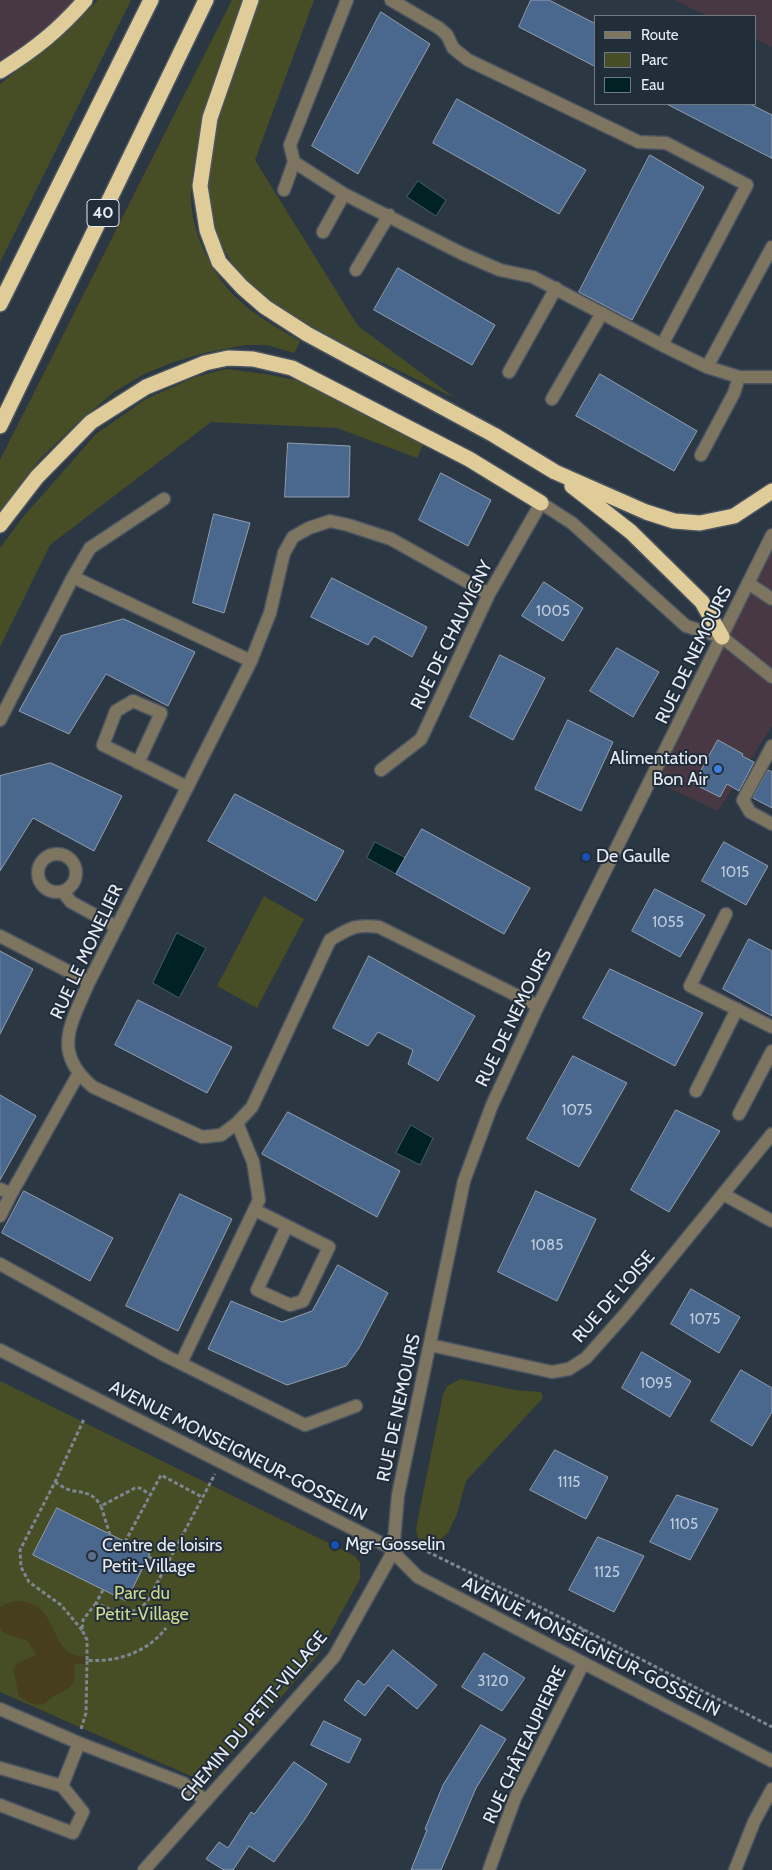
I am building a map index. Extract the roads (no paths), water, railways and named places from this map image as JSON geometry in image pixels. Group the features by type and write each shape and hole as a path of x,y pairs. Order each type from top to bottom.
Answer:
{"highway":[{"path":"0,71 23,57 63,25 85,0"},
{"path":"0,304 151,0"},
{"name":"40","path":"0,426 206,0"},
{"path":"251,0 210,118 200,186 207,230 219,262 242,287 265,307 307,334 494,436 555,472 646,512 674,521 700,523 734,516 772,491"},
{"path":"0,525 36,476 91,422 146,387 205,363 228,358 253,359 292,368 461,454 541,503"},
{"path":"555,472 631,532 702,602 722,637"}],"street":[{"path":"284,190 294,162 290,145 347,0"},
{"path":"391,0 440,28 447,35 453,48 468,60 639,142 666,143 747,185 662,345"},
{"path":"294,162 344,194 478,261 500,270 533,276 706,367 739,377 772,377"},
{"path":"323,232 344,194"},
{"path":"356,270 389,215"},
{"path":"706,367 772,247"},
{"path":"509,372 556,288"},
{"path":"552,399 602,313"},
{"path":"701,454 734,393 739,377"},
{"path":"0,720 73,576 90,548 164,500"},
{"path":"541,503 572,523 686,626 722,637 772,677"},
{"name":"RUE DE CHAUVIGNY","path":"381,770 421,739 489,594 541,503"},
{"name":"RUE LE MONELIER","path":"489,594 391,538 330,521 309,528 293,537 284,553 270,613 251,661 89,982 68,1032 68,1052 78,1073 93,1087 202,1137 221,1135 252,1107 330,940 346,930 361,925 379,927 538,1006"},
{"name":"RUE DE NEMOURS","path":"394,1547 398,1495 464,1182 492,1105 538,1006 772,534"},
{"path":"73,576 251,661"},
{"path":"748,583 772,600"},
{"path":"138,762 162,713 133,701 116,711 103,745 187,787"},
{"path":"772,746 743,800 750,812 772,824"},
{"path":"62,892 71,902 117,927"},
{"path":"726,914 690,986 772,1027"},
{"path":"0,936 89,982"},
{"path":"696,1091 737,1009"},
{"path":"739,1114 772,1051"},
{"path":"0,1216 5,1192 78,1073"},
{"path":"181,1363 259,1200 253,1162 236,1123"},
{"name":"RUE DE L'OISE","path":"430,1345 552,1372 569,1369 586,1358 626,1313 772,1134"},
{"path":"723,1194 772,1221"},
{"path":"255,1210 288,1226 329,1247 303,1301 290,1305 257,1290 288,1226"},
{"path":"0,1264 181,1363 304,1425 356,1406"},
{"name":"AVENUE MONSEIGNEUR-GOSSELIN","path":"0,1350 387,1546 394,1547 418,1577 583,1664 772,1760"},
{"name":"CHEMIN DU PETIT-VILLAGE","path":"144,1870 334,1656 394,1547"},
{"name":"RUE CHÂTEAUPIERRE","path":"489,1870 515,1798 583,1664"},
{"path":"0,1709 80,1743 183,1783 206,1801"},
{"path":"62,1786 80,1743"},
{"path":"0,1768 62,1786 83,1812 73,1833 0,1805"},
{"path":"735,1870 754,1822 772,1789"}],"water":[{"path":"418,181 446,200 436,216 407,197"},
{"path":"375,842 406,858 396,874 367,858"},
{"path":"177,933 206,948 179,998 153,983"},
{"path":"411,1125 433,1138 420,1165 396,1153"}],"place":[{"name":"Alimentation Bon Air","path":"718,769"},
{"name":"De Gaulle","path":"586,857"},
{"name":"Mgr-Gosselin","path":"335,1545"},
{"name":"Centre de loisirs Petit-Village","path":"92,1556"}],"park label":[{"name":"Parc du Petit-Village","path":"142,1604"}]}
